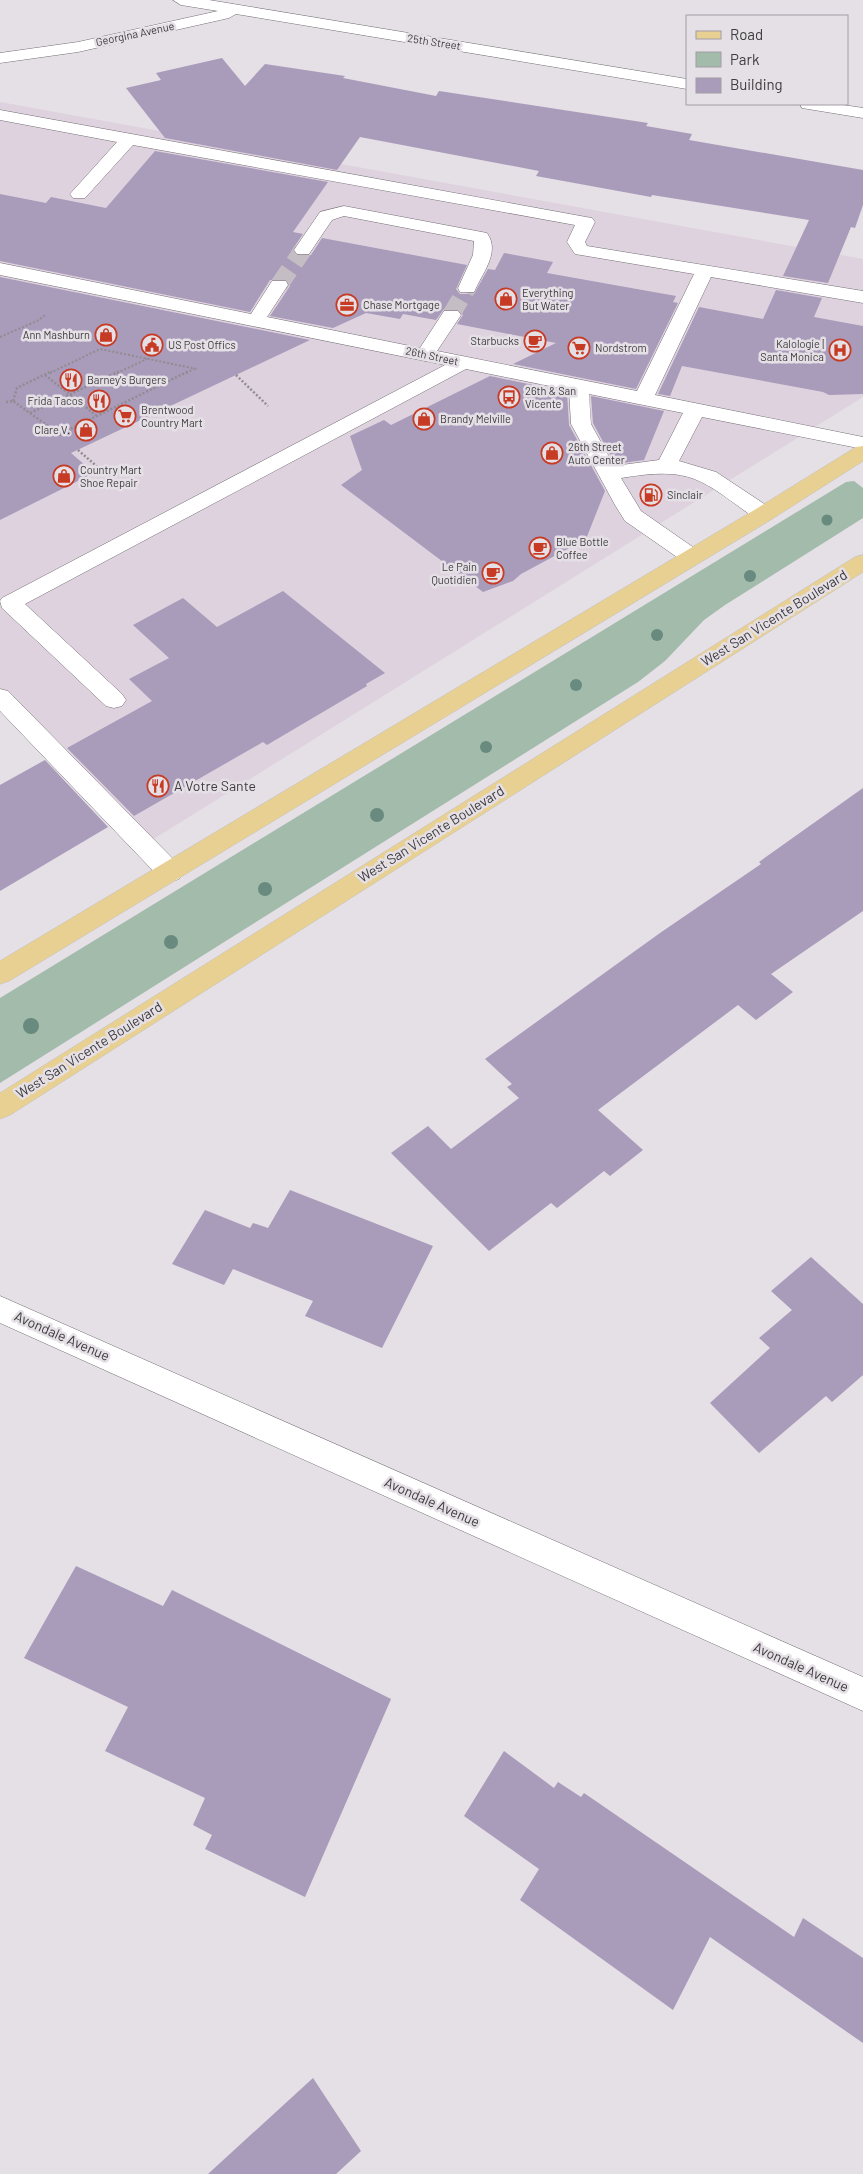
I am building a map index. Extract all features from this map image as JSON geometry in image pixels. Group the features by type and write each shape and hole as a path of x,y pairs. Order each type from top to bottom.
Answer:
{"main road":[{"path":"0,974 764,514 863,452"},
{"name":"West San Vicente Boulevard","path":"0,1106 863,562"}],"street":[{"name":"25th Street","path":"181,0 686,84"},
{"name":"Georgina Avenue","path":"0,58 78,47 241,10 268,0"},
{"path":"814,105 863,113"},
{"path":"0,115 586,222 576,242 581,250 863,297"},
{"path":"79,194 129,139"},
{"path":"304,250 326,216 344,211 481,237 484,242 484,250 467,288"},
{"name":"26th Street","path":"0,269 863,443"},
{"path":"643,400 704,271"},
{"path":"256,320 279,285"},
{"path":"425,355 451,315"},
{"path":"114,700 5,605 463,363"},
{"path":"579,387 582,424 608,474 633,516 692,557"},
{"path":"666,467 695,410"},
{"path":"608,474 666,467 689,469 711,478 764,514"},
{"path":"0,697 170,872"},
{"name":"Avondale Avenue","path":"0,1309 863,1694"}],"path":[{"path":"6,402 13,401 61,435 196,369 100,349 17,388 13,401"},
{"path":"30,413 147,358"},
{"path":"44,375 97,416"},
{"path":"236,375 268,406"},
{"path":"78,450 116,483"}],"shaded area":[{"path":"0,102 863,259 863,397 144,845 0,705"}],"green space":[{"path":"854,481 863,488 863,518 704,620 665,661 638,682 0,1083 0,998 846,482"}],"building":[{"path":"222,58 245,86 265,64 345,76 343,78 436,96 439,91 648,123 646,126 692,134 689,140 863,170 863,205 855,228 851,227 828,283 783,276 809,220 652,195 651,197 536,176 539,171 360,137 337,170 165,138 126,88 161,80 156,73"},
{"path":"155,151 328,182 293,232 303,234 292,250 297,256 311,255 322,238 467,265 456,289 460,294 474,294 488,269 495,270 504,253 553,262 547,273 676,296 673,302 678,303 636,389 513,364 556,343 457,324 463,315 458,309 444,309 436,320 403,314 400,319 366,313 333,328 270,316 290,286 286,279 270,280 250,312 0,261 0,194 46,203 51,197 106,208"},
{"path":"0,277 310,340 71,453 94,473 0,520"},
{"path":"776,290 822,298 814,317 863,326 863,394 829,395 823,392 682,366 670,396 658,394 699,307 763,319"},
{"path":"490,376 567,392 569,425 605,491 586,539 521,574 513,581 483,592 341,485 362,470 350,436 384,420 391,425"},
{"path":"591,396 664,411 644,460 615,464 593,423"},
{"path":"283,591 385,673 366,684 367,686 267,745 263,742 134,816 67,748 152,701 129,679 169,658 133,625 183,598 217,627"},
{"path":"45,760 108,827 0,891 0,785"},
{"path":"863,788 863,911 771,974 793,992 756,1020 738,1005 598,1110 643,1150 610,1176 604,1171 557,1208 551,1203 489,1251 391,1153 428,1126 451,1149 519,1098 507,1087 512,1084 485,1059 660,933 761,864 759,862"},
{"path":"290,1190 433,1246 382,1348 305,1316 313,1301 233,1269 224,1285 172,1264 205,1210 250,1228 253,1223 268,1228"},
{"path":"811,1257 863,1304 863,1375 832,1402 826,1396 759,1453 710,1403 770,1348 759,1338 792,1310 771,1291"},
{"path":"76,1566 163,1606 172,1590 391,1699 305,1897 205,1849 212,1835 193,1825 205,1798 105,1751 128,1707 24,1658"},
{"path":"504,1751 554,1788 558,1782 581,1797 584,1793 794,1937 803,1918 863,1958 863,2043 710,1937 673,2010 520,1900 539,1869 464,1816"},
{"path":"313,2078 361,2151 336,2174 208,2174"}],"tunnel":[{"path":"279,285 303,250"},
{"path":"451,315 467,288"}],"place":[{"name":"Everything But Water","path":"506,299"},
{"name":"Chase Mortgage","path":"347,305"},
{"name":"Ann Mashburn","path":"106,335"},
{"name":"Starbucks","path":"535,341"},
{"name":"US Post Offics","path":"152,345"},
{"name":"Nordstrom","path":"579,348"},
{"name":"Kalologie | Santa Monica","path":"840,350"},
{"name":"Barney's Burgers","path":"71,380"},
{"name":"26th & San Vicente","path":"509,397"},
{"name":"Frida Tacos","path":"99,401"},
{"name":"Brentwood Country Mart","path":"125,416"},
{"name":"Brandy Melville","path":"424,419"},
{"name":"Clare V.","path":"86,430"},
{"name":"26th Street Auto Center","path":"552,453"},
{"name":"Country Mart Shoe Repair","path":"64,476"},
{"name":"Sinclair","path":"651,495"},
{"name":"Blue Bottle Coffee","path":"540,548"},
{"name":"Le Pain Quotidien","path":"493,573"},
{"name":"A Votre Sante","path":"158,786"}]}
